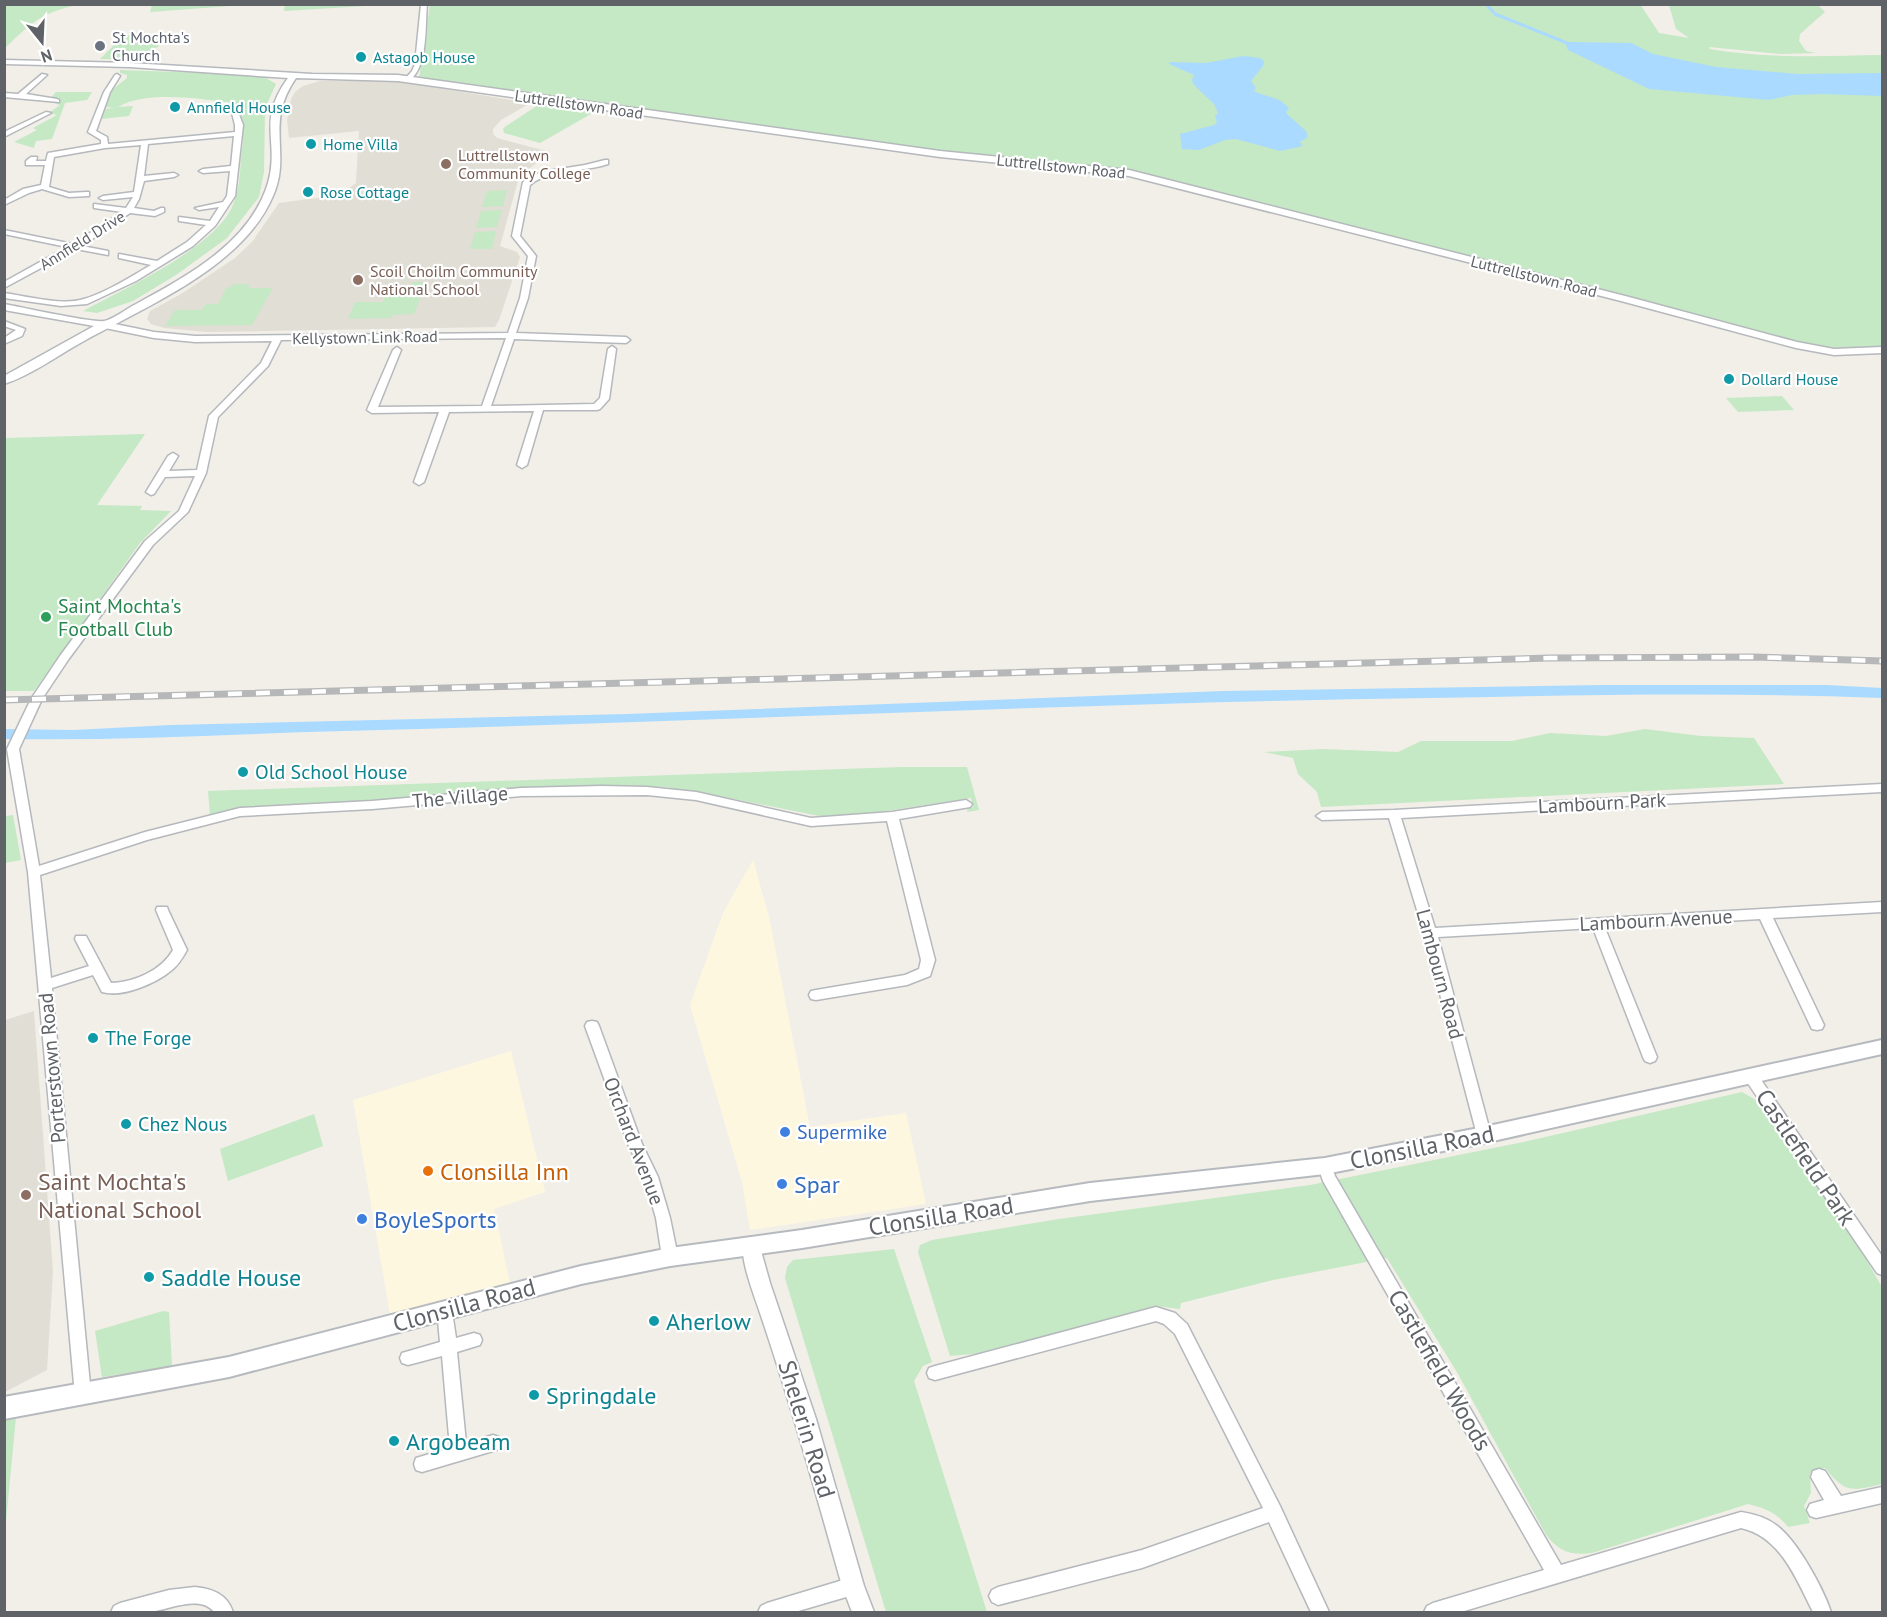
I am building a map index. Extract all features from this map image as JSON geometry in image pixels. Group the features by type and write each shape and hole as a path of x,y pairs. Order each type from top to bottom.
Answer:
{"main road":[{"name":"Clonsilla Road","path":"4,1408 229,1367 581,1275 670,1257 1090,1192 1325,1166 1484,1135 1882,1047"}],"street":[{"path":"408,80 418,64 424,23 424,4"},
{"path":"4,62 202,68 294,75"},
{"path":"21,95 44,75"},
{"path":"4,381 210,263 251,223 267,199 273,183 275,107 285,86 294,75"},
{"name":"Luttrellstown Road","path":"294,75 408,80 940,154 1129,173 1625,299 1796,345 1834,352 1882,350"},
{"path":"105,146 104,139 92,132 107,92 117,76"},
{"path":"4,95 21,95 57,102"},
{"path":"4,295 61,303 80,303 100,297 160,264 190,244 212,224 231,196 239,125 233,105"},
{"path":"6,134 48,113"},
{"path":"44,186 51,155 105,146 238,134"},
{"name":"Annfield Drive","path":"4,286 129,210 136,194 145,142"},
{"path":"34,159 29,163 48,163"},
{"path":"486,408 524,298 532,256 516,236 526,184 542,174 586,168 605,162"},
{"path":"203,171 234,168"},
{"path":"139,179 174,175"},
{"path":"44,186 50,191 69,195 86,194"},
{"path":"4,203 26,191 44,186"},
{"path":"103,198 136,194"},
{"path":"199,208 227,204"},
{"path":"98,206 155,214 161,210"},
{"path":"182,219 212,224"},
{"path":"4,232 105,253"},
{"path":"122,256 160,264"},
{"path":"4,307 105,325"},
{"path":"4,323 21,329 19,334 4,342"},
{"name":"Kellystown Link Road","path":"105,325 174,338 510,335 626,340"},
{"path":"162,474 201,473 214,416 266,364 278,338"},
{"path":"397,350 372,410 590,408 601,404 612,349"},
{"path":"419,482 445,409"},
{"path":"522,465 538,409"},
{"path":"151,492 173,456"},
{"name":"Porterstown Road","path":"83,1395 34,872 13,753 14,743 50,679 149,543 183,512 201,473"},
{"name":"Lambourn Park","path":"1322,816 1882,788"},
{"name":"The Village","path":"34,872 145,836 240,812 372,805 521,792 636,791 686,795 811,822 892,816 966,804"},
{"name":"Lambourn Road","path":"1394,814 1430,933 1484,1135"},
{"path":"816,995 907,980 925,972 928,960 892,816"},
{"name":"Lambourn Avenue","path":"1430,933 1882,907"},
{"path":"81,939 107,988 138,982 169,966 177,958 180,950 162,910"},
{"path":"1764,913 1817,1025"},
{"path":"1597,923 1650,1057"},
{"path":"45,985 96,969"},
{"name":"Orchard Avenue","path":"591,1026 635,1144 651,1177 663,1218 670,1257"},
{"name":"Castlefield Park","path":"1750,1075 1882,1268"},
{"name":"Castlefield Woods","path":"1325,1166 1334,1187 1556,1574"},
{"name":"Shelerin Road","path":"751,1246 760,1283 806,1419 853,1586 863,1612"},
{"path":"445,1310 459,1453"},
{"path":"935,1373 1156,1314 1164,1315 1181,1329 1274,1512 1320,1612"},
{"path":"408,1358 474,1340"},
{"path":"422,1464 492,1443"},
{"path":"1819,1477 1837,1505"},
{"path":"1816,1510 1882,1495"},
{"path":"998,1596 1106,1569 1274,1512"},
{"path":"1433,1612 1741,1520 1774,1533 1822,1612"},
{"path":"767,1612 853,1586"},
{"path":"120,1612 178,1597 200,1595 217,1602 224,1612"}],"shaded area":[{"path":"320,81 396,81 530,103 501,120 493,129 493,134 497,138 550,152 519,177 500,246 517,252 520,257 495,327 207,332 164,328 151,324 147,319 150,311 181,294 235,258 252,242 279,203 340,195 356,183 359,131 289,138 287,120 291,99 303,86"},
{"path":"753,860 769,917 810,1127 906,1113 926,1204 750,1230 742,1182 690,1005 723,913"},
{"name":"Saint Mochta's National School","path":"34,1011 53,1272 47,1370 5,1392 5,1020"},
{"path":"511,1051 545,1192 494,1209 510,1283 390,1314 353,1100"}],"green space":[{"path":"152,4 244,5 150,12"},
{"path":"285,4 382,5 284,11"},
{"path":"1640,4 1659,33 1689,38 1676,29 1669,5 1818,5 1825,12 1800,34 1799,41 1806,51 1816,53 1780,54 1709,47 1731,52 1774,56 1882,55 1882,346 1833,348 1806,345 1122,169 946,152 419,79 430,5"},
{"path":"4,5 78,5 46,15 22,32 5,48"},
{"path":"124,35 168,38 142,60 100,59"},
{"path":"120,70 261,75 276,84 265,108 264,172 259,197 227,238 176,275 133,301 97,313 83,311 143,280 207,238 232,207 238,189 240,171 243,133 238,109 242,107 241,104 196,98 145,98 118,107 133,106 129,116 101,119 105,109 114,108 106,107 108,93 127,78 127,75 120,73"},
{"path":"56,92 92,92 87,100 65,103 52,139 36,141 34,148 14,142 37,130 33,128 57,115 49,113 60,105 48,101"},
{"path":"543,102 598,110 540,143 504,133 503,129 506,126"},
{"path":"507,190 503,206 482,207 487,191"},
{"path":"502,210 497,227 476,228 481,211"},
{"path":"496,231 492,249 470,249 475,232"},
{"path":"413,282 427,282 414,314 393,315 391,318 348,319 355,302 383,302 390,285 411,285"},
{"path":"233,284 250,284 248,288 273,288 252,325 165,326 175,310 202,310 206,304 218,304 226,288"},
{"path":"1782,396 1794,410 1738,412 1726,398"},
{"name":"Saint Mochta's Football Club","path":"145,434 97,505 142,506 140,510 171,511 140,543 34,691 5,691 5,438"},
{"path":"1645,729 1701,736 1754,738 1784,784 1321,807 1317,792 1298,774 1293,758 1264,752 1323,749 1398,752 1421,741 1512,741 1550,733 1606,736"},
{"path":"902,767 967,767 979,810 967,812 968,808 973,807 971,798 854,816 824,817 665,787 618,785 251,808 210,815 208,791"},
{"path":"13,815 21,860 5,863 5,816"},
{"path":"1742,1092 1756,1100 1768,1115 1857,1244 1882,1287 1882,1484 1856,1489 1844,1486 1825,1468 1810,1473 1811,1493 1804,1506 1810,1523 1788,1527 1770,1512 1748,1504 1592,1553 1577,1554 1560,1548 1545,1533 1458,1374 1387,1258 1273,1280 1181,1303 1180,1309 1156,1306 984,1353 950,1356 918,1252 920,1245 932,1240 1059,1219 1310,1185 1528,1141"},
{"path":"314,1114 323,1146 228,1181 220,1149"},
{"path":"894,1249 932,1362 923,1366 914,1381 987,1612 886,1612 785,1278 787,1267 793,1260"},
{"path":"163,1311 169,1312 172,1366 102,1377 95,1331"},
{"path":"16,1417 5,1532 5,1419"}],"water":[{"path":"1567,42 1631,43 1653,54 1716,67 1798,74 1882,73 1882,96 1792,95 1769,100 1649,89 1568,50"},
{"path":"1243,56 1260,58 1264,61 1263,66 1251,81 1256,88 1254,91 1277,99 1289,109 1286,112 1288,115 1306,131 1308,137 1300,142 1303,146 1280,151 1236,139 1225,140 1199,150 1182,149 1180,134 1214,125 1217,123 1215,116 1218,113 1214,104 1193,84 1194,75 1169,64 1170,62 1206,63"}],"waterway":[{"path":"1486,4 1495,14 1572,45"},
{"path":"4,734 74,735 170,730 627,719 1223,696 1602,690 1827,690 1882,693"}],"railway":[{"path":"4,700 1550,658 1753,657 1882,661"}],"place":[{"name":"St Mochta's Church","path":"100,46"},
{"name":"Astagob House","path":"361,57"},
{"name":"Annfield House","path":"175,107"},
{"name":"Home Villa","path":"311,144"},
{"name":"Luttrellstown Community College","path":"446,164"},
{"name":"Rose Cottage","path":"308,192"},
{"name":"Scoil Choilm Community National School","path":"358,280"},
{"name":"Dollard House","path":"1729,379"},
{"name":"Saint Mochta's Football Club","path":"46,617"},
{"name":"Old School House","path":"243,772"},
{"name":"The Forge","path":"93,1038"},
{"name":"Chez Nous","path":"126,1124"},
{"name":"Supermike","path":"785,1132"},
{"name":"Clonsilla Inn","path":"428,1171"},
{"name":"Spar","path":"782,1184"},
{"name":"Saint Mochta's National School","path":"26,1195"},
{"name":"BoyleSports","path":"362,1219"},
{"name":"Saddle House","path":"149,1277"},
{"name":"Aherlow","path":"654,1321"},
{"name":"Springdale","path":"534,1395"},
{"name":"Argobeam","path":"394,1441"}]}
